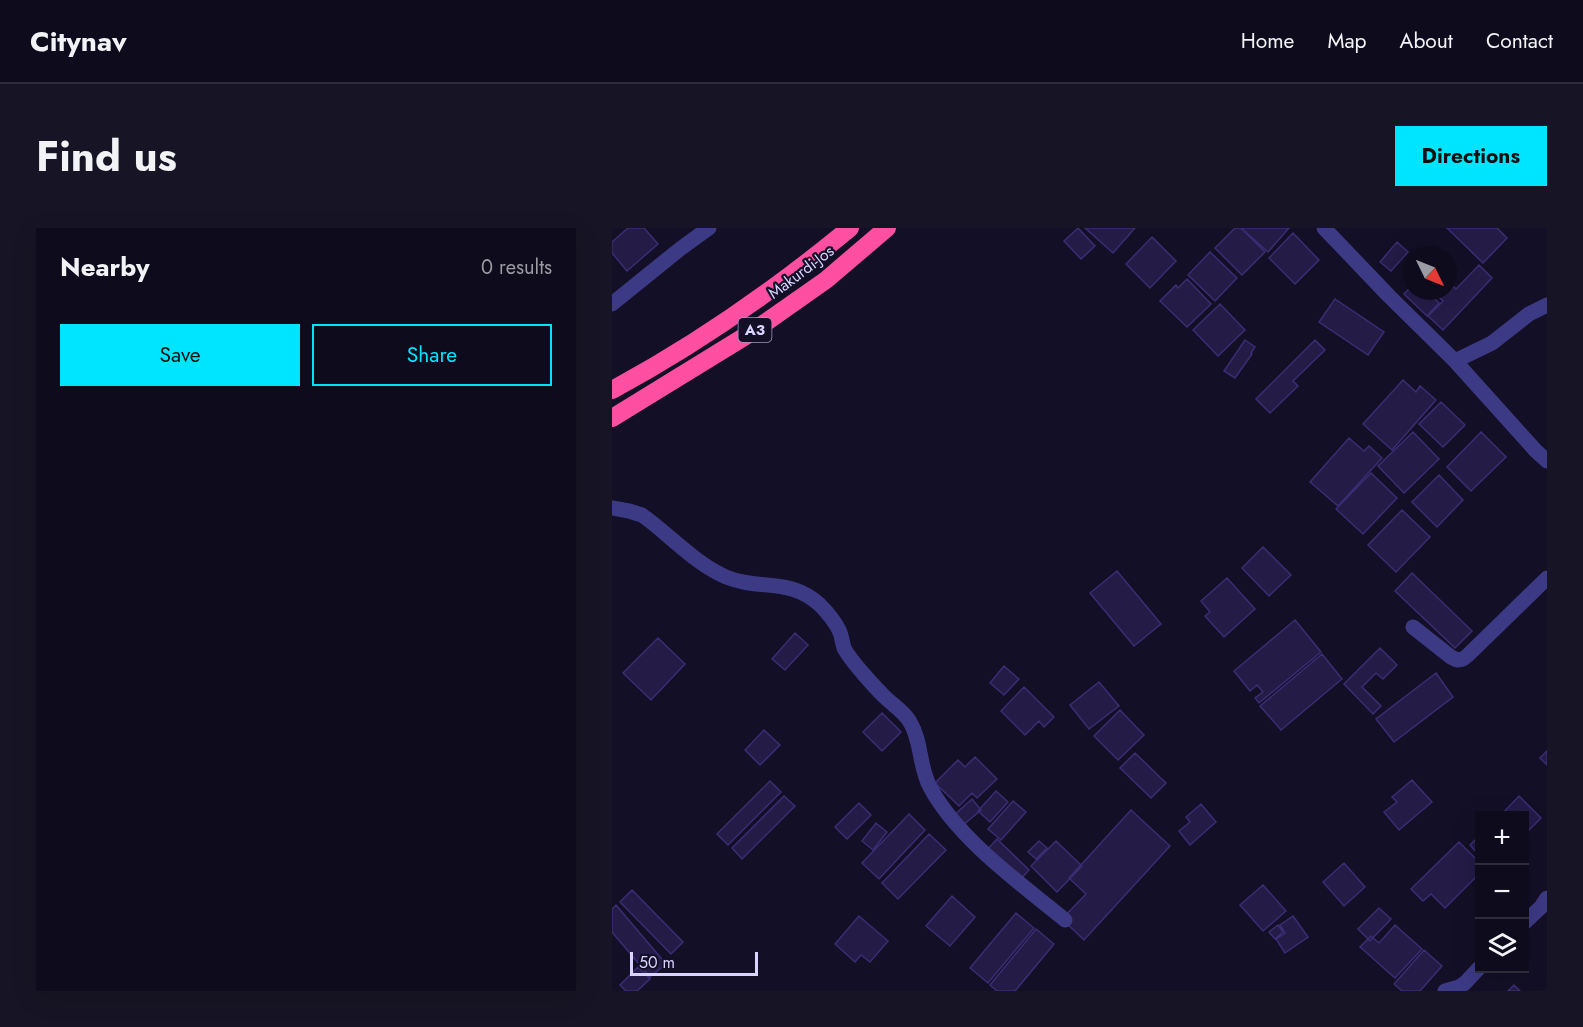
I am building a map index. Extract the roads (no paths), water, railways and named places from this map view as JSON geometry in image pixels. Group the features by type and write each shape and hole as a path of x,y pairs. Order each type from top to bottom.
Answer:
{"highway":[{"name":"Makurdi-Jos","path":"612,390 650,370 715,328 818,254 850,228"},
{"name":"Makurdi-Jos","path":"612,418 752,332 826,279 887,228"}],"street":[{"path":"612,304 709,228"},
{"path":"1324,228 1455,361 1547,461"},
{"path":"1455,361 1491,343 1529,314 1547,305"},
{"path":"612,508 642,515 704,564 723,575 739,582 793,588 809,596 821,606 840,631 844,648 853,661 910,721 916,735 929,787 945,810 987,855 1065,920"},
{"path":"1413,627 1445,653 1457,660 1462,659 1485,641 1547,578"},
{"path":"1528,919 1547,898"},
{"path":"1445,991 1459,987 1475,972"}]}
